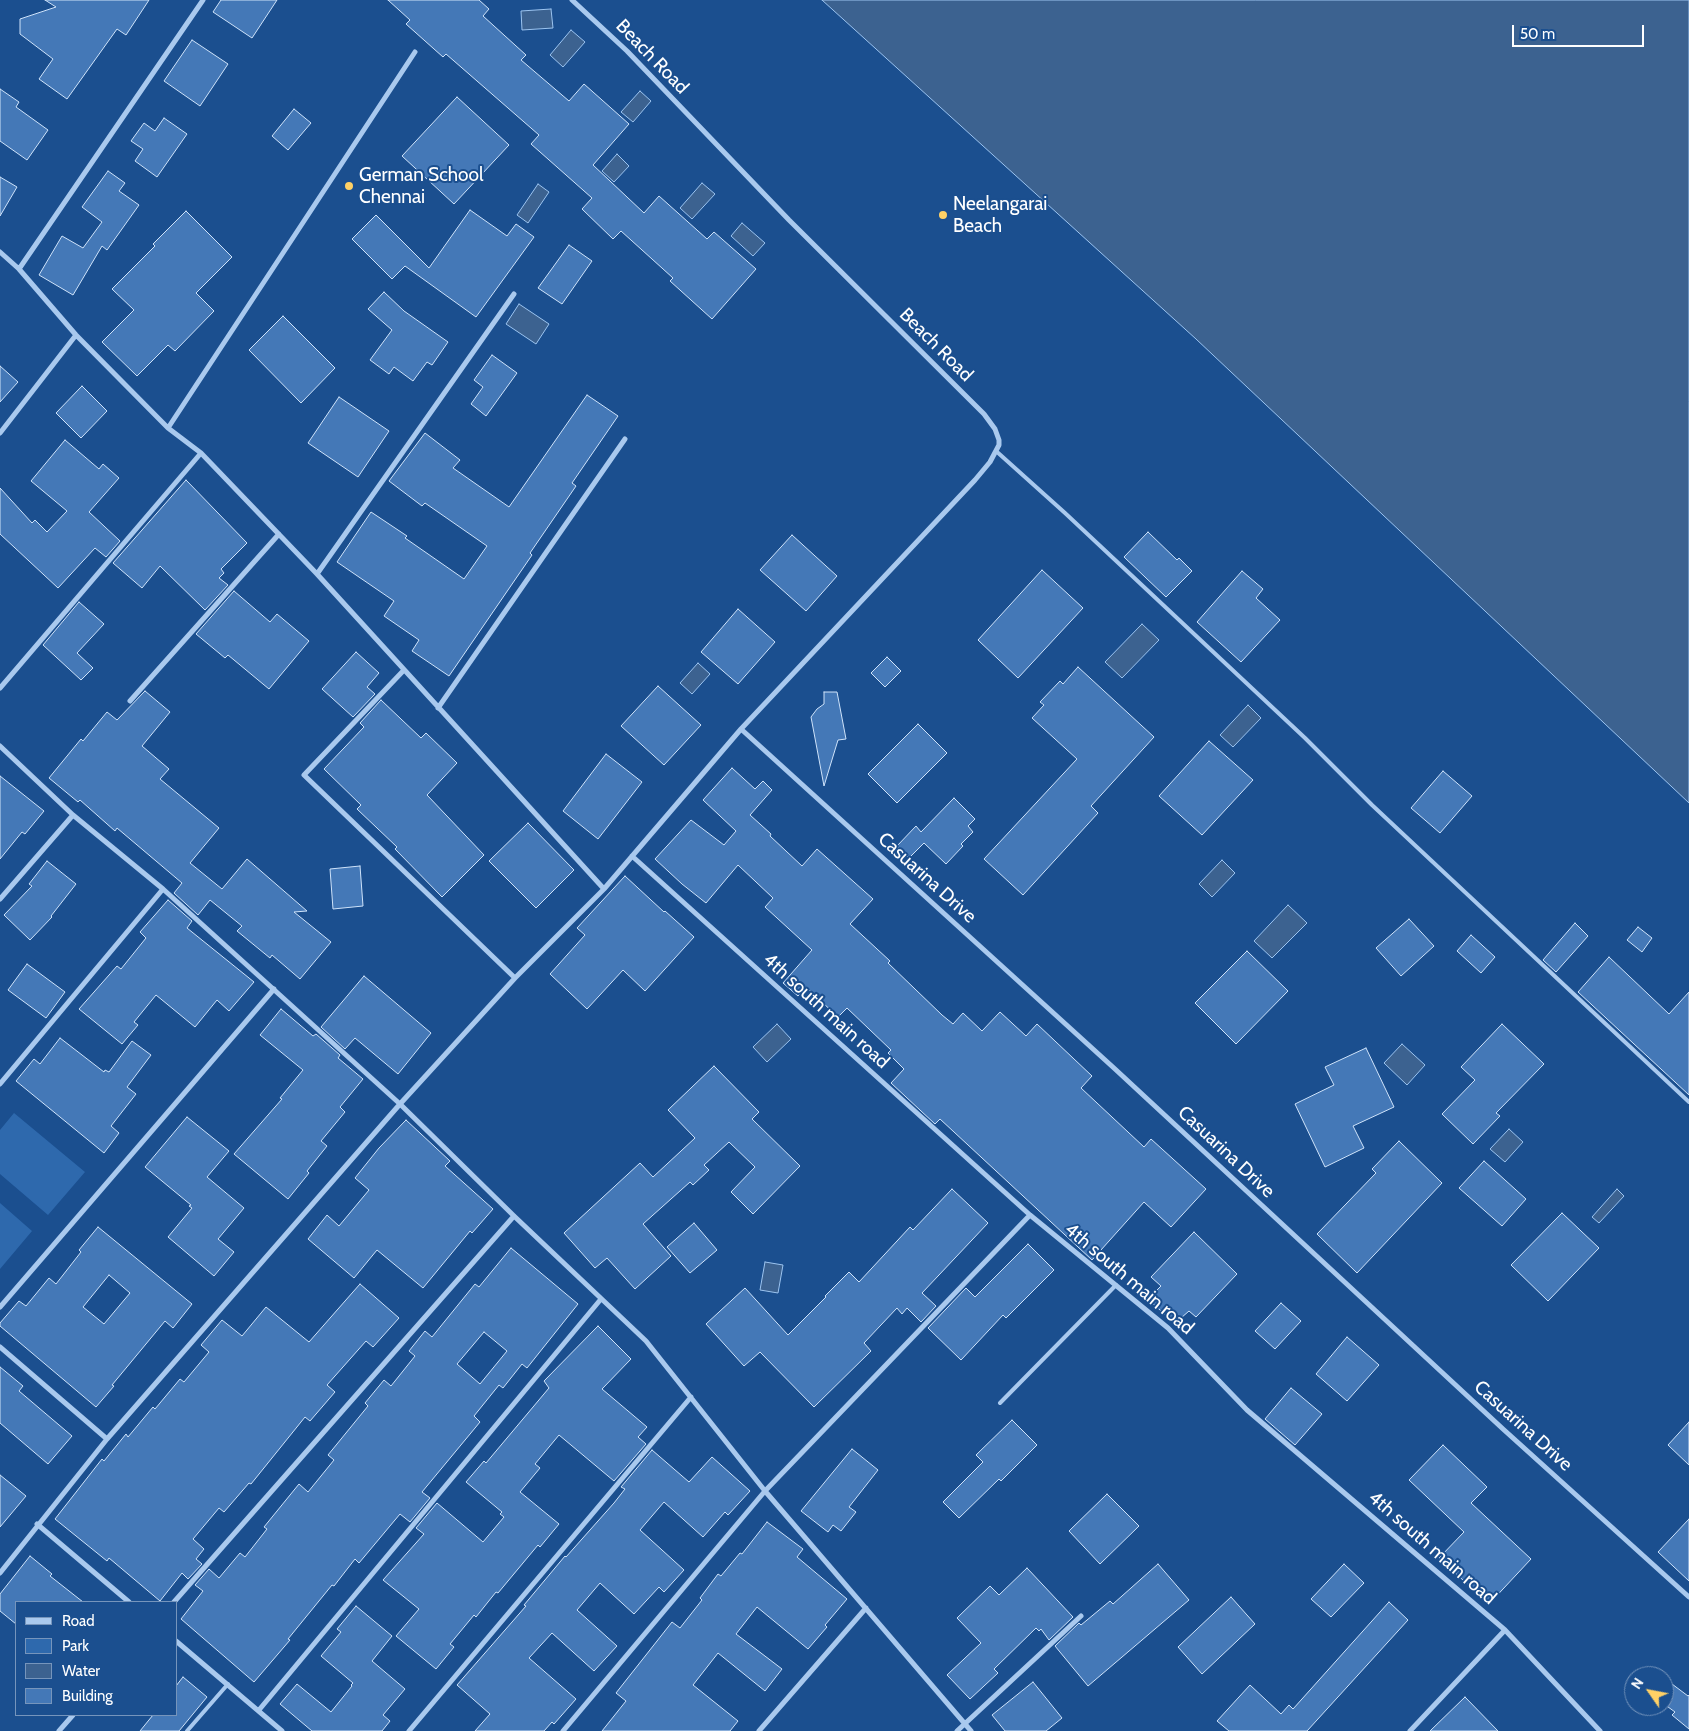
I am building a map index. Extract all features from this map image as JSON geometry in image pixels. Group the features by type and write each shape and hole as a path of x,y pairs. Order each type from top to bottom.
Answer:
{"street":[{"path":"18,269 203,0"},
{"name":"Beach Road","path":"572,0 633,58 796,227 989,419 999,440 996,451"},
{"path":"168,428 414,52"},
{"path":"0,252 18,269 76,335 168,428 201,453 317,574 604,889"},
{"path":"317,574 514,294"},
{"path":"0,433 76,335"},
{"path":"438,708 625,439"},
{"path":"0,1572 107,1439 400,1104 514,978 604,889 741,729 975,480 996,451"},
{"path":"0,688 201,453"},
{"path":"130,701 278,534"},
{"path":"404,670 304,775 514,978"},
{"name":"Casuarina Drive","path":"741,729 1122,1076 1503,1429 1689,1597"},
{"path":"0,746 73,815 163,889 400,1104 514,1216 646,1341 765,1491 963,1724 971,1731"},
{"path":"0,899 73,815"},
{"name":"4th south main road","path":"632,856 1030,1215 1168,1328 1247,1410 1504,1630 1600,1731"},
{"path":"0,1084 163,889"},
{"path":"0,1307 274,989"},
{"path":"563,1731 765,1491 1030,1215"},
{"path":"175,1601 514,1216"},
{"path":"259,1710 602,1299"},
{"path":"0,1347 107,1439"},
{"path":"409,1731 690,1397"},
{"path":"37,1524 129,1601"},
{"path":"759,1731 866,1608"},
{"path":"957,1731 1081,1616"},
{"path":"1410,1731 1504,1630"},
{"path":"178,1643 282,1731"},
{"path":"59,1731 72,1716"}],"lane":[{"path":"996,451 1065,513 1305,738 1372,805 1689,1102"},
{"path":"1000,1403 1116,1286"},
{"path":"187,1731 228,1684"}],"green space":[{"path":"14,1113 85,1172 48,1215 0,1174 0,1130"},
{"path":"0,1203 32,1231 0,1269"}],"water":[{"path":"822,0 1689,0 1689,803 1196,339"},
{"path":"551,9 553,28 522,30 521,11"},
{"path":"571,30 585,42 563,67 550,55"},
{"path":"640,91 651,101 633,122 621,112"},
{"path":"617,154 629,166 614,182 602,171"},
{"path":"702,183 715,194 692,219 680,208"},
{"path":"538,184 549,192 528,223 517,215"},
{"path":"742,223 765,243 753,256 731,236"},
{"path":"519,304 549,324 536,344 506,324"},
{"path":"1142,624 1159,640 1122,678 1105,662"},
{"path":"698,663 710,674 692,694 680,683"},
{"path":"1248,705 1261,718 1233,747 1220,735"},
{"path":"1222,860 1235,873 1212,897 1199,884"},
{"path":"1288,905 1307,923 1272,958 1254,941"},
{"path":"777,1024 791,1039 767,1062 753,1047"},
{"path":"1402,1044 1425,1065 1407,1085 1384,1063"},
{"path":"1509,1129 1523,1142 1505,1162 1490,1149"},
{"path":"1617,1189 1624,1196 1599,1223 1592,1217"},
{"path":"765,1262 783,1265 778,1293 760,1290"}],"building":[{"path":"45,0 149,0 126,35 117,29 67,99 39,79 53,59 20,34 20,19 56,7"},
{"path":"221,0 277,0 252,38 213,12"},
{"path":"388,0 479,0 489,9 483,16 526,55 521,60 569,101 584,84 629,124 593,165 644,213 659,196 707,239 714,232 756,269 712,319 670,281 673,278 621,231 613,239 582,209 592,198 531,144 539,135 446,54 443,57 406,24 410,20"},
{"path":"192,40 228,64 200,106 164,81"},
{"path":"0,89 19,102 16,107 48,130 27,160 0,141"},
{"path":"457,97 509,145 454,204 402,156"},
{"path":"294,109 311,123 288,150 272,136"},
{"path":"164,118 187,134 157,177 135,161 143,149 131,141 144,123 155,131"},
{"path":"108,171 125,183 119,191 139,205 107,250 102,246 73,295 39,275 62,236 83,248 102,222 82,207"},
{"path":"0,177 17,187 0,216"},
{"path":"470,210 507,236 516,224 534,237 476,317 405,266 392,279 352,239 376,215 429,268"},
{"path":"186,211 232,257 196,293 214,311 175,351 168,345 137,376 102,342 134,310 112,289 155,246 153,244"},
{"path":"569,245 592,261 562,304 538,288"},
{"path":"384,292 404,311 448,342 432,365 427,362 413,381 394,367 389,374 370,360 392,330 368,309"},
{"path":"283,316 335,368 301,403 249,350"},
{"path":"492,355 517,373 486,416 471,404 483,387 474,380"},
{"path":"0,366 18,382 0,402"},
{"path":"82,386 107,411 81,438 56,413"},
{"path":"587,395 618,416 572,483 576,486 530,553 532,555 449,676 412,651 419,640 384,616 394,601 337,562 371,512 407,536 405,538 464,579 487,546 425,503 422,506 389,481 425,433 460,460 453,468 509,507"},
{"path":"339,397 389,431 358,477 308,443"},
{"path":"65,440 99,469 103,464 119,478 89,512 120,541 106,557 95,548 58,588 0,534 0,488 32,523 35,520 47,532 67,511 31,481"},
{"path":"186,480 247,543 221,569 224,573 219,578 228,585 205,610 160,566 142,588 113,563"},
{"path":"1148,532 1177,560 1179,558 1192,571 1166,597 1124,557"},
{"path":"792,535 837,576 806,611 760,570"},
{"path":"1042,570 1083,608 1018,678 978,640"},
{"path":"1242,571 1263,589 1256,598 1280,620 1241,662 1197,622"},
{"path":"234,591 270,622 277,614 309,641 269,689 228,655 225,658 196,634"},
{"path":"79,602 104,624 77,653 93,668 81,680 43,645"},
{"path":"738,609 775,642 738,684 701,652"},
{"path":"356,652 379,673 367,687 375,694 353,717 322,689"},
{"path":"887,657 901,671 885,687 871,673"},
{"path":"1078,667 1154,737 1091,806 1098,813 1023,895 984,859 1077,759 1032,718 1044,705 1040,702 1060,681 1063,684"},
{"path":"658,686 701,725 664,765 621,726"},
{"path":"145,691 170,712 142,746 169,769 160,779 219,828 190,863 222,889 247,859 307,911 294,912 331,942 300,979 272,955 270,958 237,931 242,926 210,900 198,915 174,893 182,883 117,828 115,831 80,800 78,802 49,778 81,739 83,741 107,712 117,720"},
{"path":"824,692 837,692 846,739 838,740 824,786 811,717 824,704"},
{"path":"381,700 421,738 426,733 457,763 427,795 484,855 442,897 395,849 397,847 357,809 361,805 324,769 364,727 360,723"},
{"path":"918,724 947,753 897,803 868,774"},
{"path":"1209,741 1253,780 1202,835 1159,796"},
{"path":"606,754 642,782 598,839 563,811"},
{"path":"732,768 755,789 763,781 772,790 750,815 802,866 817,849 873,899 850,924 890,961 888,963 942,1015 953,1024 963,1013 982,1031 1000,1012 1026,1036 1037,1024 1092,1076 1081,1088 1144,1147 1151,1139 1206,1189 1171,1227 1144,1202 1092,1260 940,1119 935,1124 891,1083 904,1069 888,1053 891,1050 847,1008 838,1017 806,987 798,996 783,983 812,950 765,907 773,898 738,865 706,903 655,859 691,820 724,845 736,831 703,800"},
{"path":"1443,771 1472,796 1440,833 1411,808"},
{"path":"0,776 44,811 25,834 22,832 0,859"},
{"path":"954,798 975,819 968,826 973,832 961,844 963,846 946,864 924,843 909,858 897,846 916,826 921,832"},
{"path":"528,823 574,870 536,908 489,861"},
{"path":"47,861 76,884 52,917 30,940 4,915 32,886 29,884"},
{"path":"360,866 363,906 333,909 330,869"},
{"path":"625,876 694,937 645,991 623,970 587,1009 550,974 585,935 577,928"},
{"path":"168,900 192,921 187,928 254,982 229,1011 217,1000 195,1027 156,995 134,1022 138,1025 122,1044 79,1009 117,966 121,969 146,938 140,932"},
{"path":"1409,919 1434,946 1401,976 1376,948"},
{"path":"1575,923 1588,936 1556,972 1543,960"},
{"path":"1638,927 1652,938 1642,952 1627,940"},
{"path":"1471,935 1495,957 1481,973 1457,951"},
{"path":"1247,951 1288,991 1236,1044 1195,1003"},
{"path":"1609,957 1669,1014 1689,992 1689,1095 1578,992"},
{"path":"27,964 65,992 46,1018 8,990"},
{"path":"364,976 431,1033 398,1074 355,1038 345,1049 321,1027"},
{"path":"281,1009 313,1036 316,1034 340,1055 338,1058 363,1079 340,1107 345,1112 321,1141 327,1146 307,1171 309,1173 288,1199 234,1154 282,1099 280,1098 303,1070 260,1035"},
{"path":"1502,1024 1544,1064 1496,1113 1500,1116 1473,1144 1442,1114 1475,1080 1461,1067"},
{"path":"60,1038 104,1072 105,1070 109,1072 132,1041 151,1055 127,1087 136,1094 111,1126 119,1133 104,1153 16,1081 34,1059 40,1064"},
{"path":"1366,1048 1394,1107 1353,1126 1364,1148 1325,1167 1295,1104 1334,1085 1325,1067"},
{"path":"714,1066 759,1112 752,1119 800,1166 753,1214 731,1192 755,1167 729,1142 704,1165 709,1170 693,1185 690,1182 643,1224 671,1256 635,1289 607,1258 595,1268 564,1233 640,1163 653,1177 695,1138 668,1110"},
{"path":"187,1117 229,1151 207,1177 244,1208 218,1239 234,1252 214,1276 168,1237 192,1208 189,1206 191,1205 145,1167"},
{"path":"406,1120 450,1161 445,1166 493,1209 472,1233 470,1231 423,1288 377,1250 354,1278 308,1239 327,1215 339,1226 369,1190 355,1178 379,1148"},
{"path":"1399,1141 1442,1183 1357,1273 1317,1234 1376,1173 1372,1169"},
{"path":"1484,1161 1526,1199 1502,1226 1459,1188"},
{"path":"952,1189 988,1223 922,1293 936,1306 921,1322 907,1308 902,1314 897,1308 864,1343 871,1351 814,1407 760,1352 744,1366 706,1324 745,1288 788,1335 849,1272 859,1282 910,1227 913,1230"},
{"path":"1562,1213 1599,1248 1548,1301 1511,1265"},
{"path":"694,1223 717,1250 690,1273 667,1247"},
{"path":"98,1227 192,1304 173,1328 165,1321 96,1407 0,1326 0,1323 19,1301 26,1306 49,1278 56,1284 81,1252 79,1250","holes":["109,1275 130,1293 104,1324 83,1307"]},
{"path":"1194,1232 1237,1274 1196,1317 1189,1311 1181,1318 1179,1316 1173,1322 1148,1299 1161,1286 1151,1277"},
{"path":"1028,1244 1054,1270 1006,1318 1003,1315 961,1360 928,1328 966,1288 975,1297"},
{"path":"511,1248 578,1304 527,1368 522,1364 503,1388 499,1385 474,1416 480,1422 422,1492 430,1498 410,1522 400,1514 359,1563 355,1559 254,1682 181,1619 203,1591 195,1585 209,1569 219,1578 240,1553 245,1557 267,1529 264,1527 299,1484 308,1492 334,1460 328,1455 368,1406 365,1403 384,1380 391,1386 415,1356 409,1351 425,1331 432,1337 475,1284 479,1287","holes":["484,1332 507,1351 480,1384 457,1364"]},
{"path":"360,1284 399,1318 373,1347 366,1341 327,1385 335,1392 310,1421 305,1417 251,1484 249,1483 224,1512 219,1508 193,1539 204,1549 196,1559 202,1564 188,1579 182,1573 160,1601 109,1558 107,1561 55,1519 102,1459 104,1461 126,1434 128,1437 180,1379 184,1382 209,1352 201,1345 222,1320 242,1336 266,1307 309,1342"},
{"path":"1281,1303 1301,1321 1275,1349 1255,1331"},
{"path":"598,1326 631,1359 602,1389 647,1427 638,1437 646,1444 614,1481 559,1435 535,1464 540,1468 520,1492 559,1524 540,1547 538,1545 498,1593 496,1592 476,1617 474,1615 450,1644 454,1647 436,1669 396,1636 419,1609 383,1580 424,1534 416,1528 437,1503 483,1542 504,1517 500,1514 502,1512 466,1482 484,1461 486,1463 549,1388 544,1381"},
{"path":"1347,1337 1379,1365 1347,1401 1316,1374"},
{"path":"0,1367 23,1386 19,1391 72,1436 48,1464 0,1423"},
{"path":"1291,1388 1322,1414 1295,1445 1265,1419"},
{"path":"1012,1420 1037,1445 1001,1481 999,1479 959,1518 943,1502 983,1462 976,1455"},
{"path":"1689,1422 1689,1465 1668,1445"},
{"path":"1443,1445 1487,1487 1471,1503 1531,1559 1489,1604 1439,1558 1464,1532 1409,1480"},
{"path":"852,1449 878,1470 849,1507 856,1512 841,1531 833,1525 828,1532 801,1511"},
{"path":"652,1450 689,1482 712,1457 750,1491 728,1515 725,1512 703,1537 664,1502 640,1530 684,1570 664,1592 659,1587 634,1614 600,1583 577,1610 617,1646 594,1671 552,1633 529,1658 576,1699 554,1724 552,1722 544,1731 475,1731 490,1714 457,1685 526,1606 524,1605 565,1556 614,1503 625,1489 621,1487"},
{"path":"0,1475 26,1496 0,1527"},
{"path":"1107,1494 1139,1526 1100,1564 1069,1531"},
{"path":"1689,1519 1689,1581 1658,1552"},
{"path":"767,1522 803,1549 797,1557 847,1599 825,1625 827,1627 808,1649 757,1607 736,1634 782,1669 765,1691 718,1653 693,1685 738,1721 730,1731 602,1731 626,1701 616,1693 672,1622 680,1628 702,1600 700,1598 718,1574 721,1576 740,1553 742,1554"},
{"path":"30,1556 52,1574 50,1576 82,1601 15,1601 15,1623 0,1611 0,1594"},
{"path":"1158,1564 1189,1600 1088,1686 1055,1646 1079,1623 1081,1625 1110,1601 1113,1604"},
{"path":"1344,1564 1364,1583 1331,1617 1311,1599"},
{"path":"1027,1568 1073,1617 1049,1640 1041,1629 1039,1631 1036,1628 994,1669 998,1673 970,1699 947,1675 981,1643 957,1618 990,1586 999,1595"},
{"path":"1231,1597 1255,1624 1202,1674 1178,1647"},
{"path":"1389,1602 1408,1620 1307,1731 1229,1731 1217,1721 1250,1685 1281,1714 1289,1705 1293,1709"},
{"path":"356,1606 392,1636 372,1661 405,1689 383,1715 390,1721 382,1731 312,1731 280,1704 297,1684 331,1712 352,1686 353,1683 321,1656 341,1632 337,1629"},
{"path":"183,1677 207,1697 179,1731 140,1731 152,1716 178,1716 178,1683"},
{"path":"1033,1682 1062,1718 1046,1731 1005,1731 992,1715"},
{"path":"1674,1686 1689,1695 1689,1729 1673,1716 1675,1712"},
{"path":"1465,1697 1498,1731 1430,1731"}],"place":[{"name":"German School Chennai","path":"349,186"},
{"name":"Neelangarai Beach","path":"943,215"}]}
